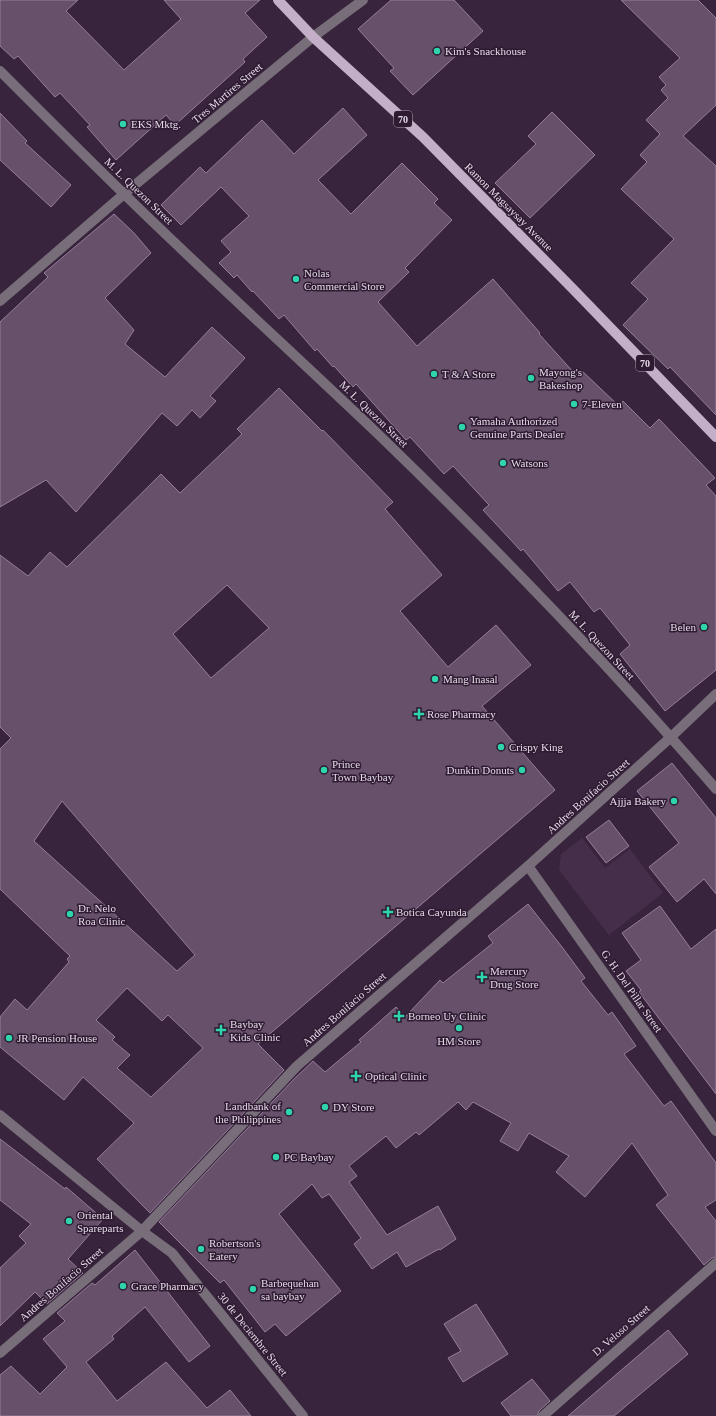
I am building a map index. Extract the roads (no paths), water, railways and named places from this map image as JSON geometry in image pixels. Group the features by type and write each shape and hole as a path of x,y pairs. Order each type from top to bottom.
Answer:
{"main road":[{"name":"Ramon Magsaysay Avenue","path":"278,0 313,37 423,137 716,437"}],"street":[{"name":"Tres Martires Street","path":"0,301 124,194 313,37 362,0"},
{"name":"M. L. Quezon Street","path":"0,71 124,194 379,436 562,618 671,737 716,789"},
{"name":"Andres Bonifacio Street","path":"0,1353 142,1231 297,1066 528,866 671,737 716,694"},
{"name":"G. H. Del Pillar Street","path":"528,866 716,1131"},
{"name":"30 de Deciembre Street","path":"0,1115 142,1231 172,1253 303,1416"},
{"name":"D. Veloso Street","path":"543,1416 716,1263"}],"place":[{"name":"Kim's Snackhouse","path":"437,51"},
{"name":"EKS Mktg.","path":"123,124"},
{"name":"Nolas Commercial Store","path":"296,279"},
{"name":"T & A Store","path":"434,374"},
{"name":"Mayong's Bakeshop","path":"531,378"},
{"name":"7-Eleven","path":"574,404"},
{"name":"Yamaha Authorized Genuine Parts Dealer","path":"462,427"},
{"name":"Watsons","path":"503,463"},
{"name":"Belen","path":"704,627"},
{"name":"Mang Inasal","path":"435,679"},
{"name":"Rose Pharmacy","path":"419,714"},
{"name":"Crispy King","path":"501,747"},
{"name":"Prince Town Baybay","path":"324,770"},
{"name":"Dunkin Donuts","path":"522,770"},
{"name":"Ajjja Bakery","path":"674,801"},
{"name":"Botica Cayunda","path":"388,912"},
{"name":"Dr. Nelo Roa Clinic","path":"70,914"},
{"name":"Mercury Drug Store","path":"482,977"},
{"name":"Borneo Uy Clinic","path":"399,1016"},
{"name":"HM Store","path":"459,1028"},
{"name":"Baybay Kids Clinic","path":"221,1030"},
{"name":"JR Pension House","path":"9,1038"},
{"name":"Optical Clinic","path":"356,1076"},
{"name":"DY Store","path":"325,1107"},
{"name":"Landbank of the Philippines","path":"289,1112"},
{"name":"PC Baybay","path":"276,1157"},
{"name":"Oriental Spareparts","path":"69,1221"},
{"name":"Robertson's Eatery","path":"201,1249"},
{"name":"Grace Pharmacy","path":"123,1286"},
{"name":"Barbequehan sa baybay","path":"253,1289"}]}
